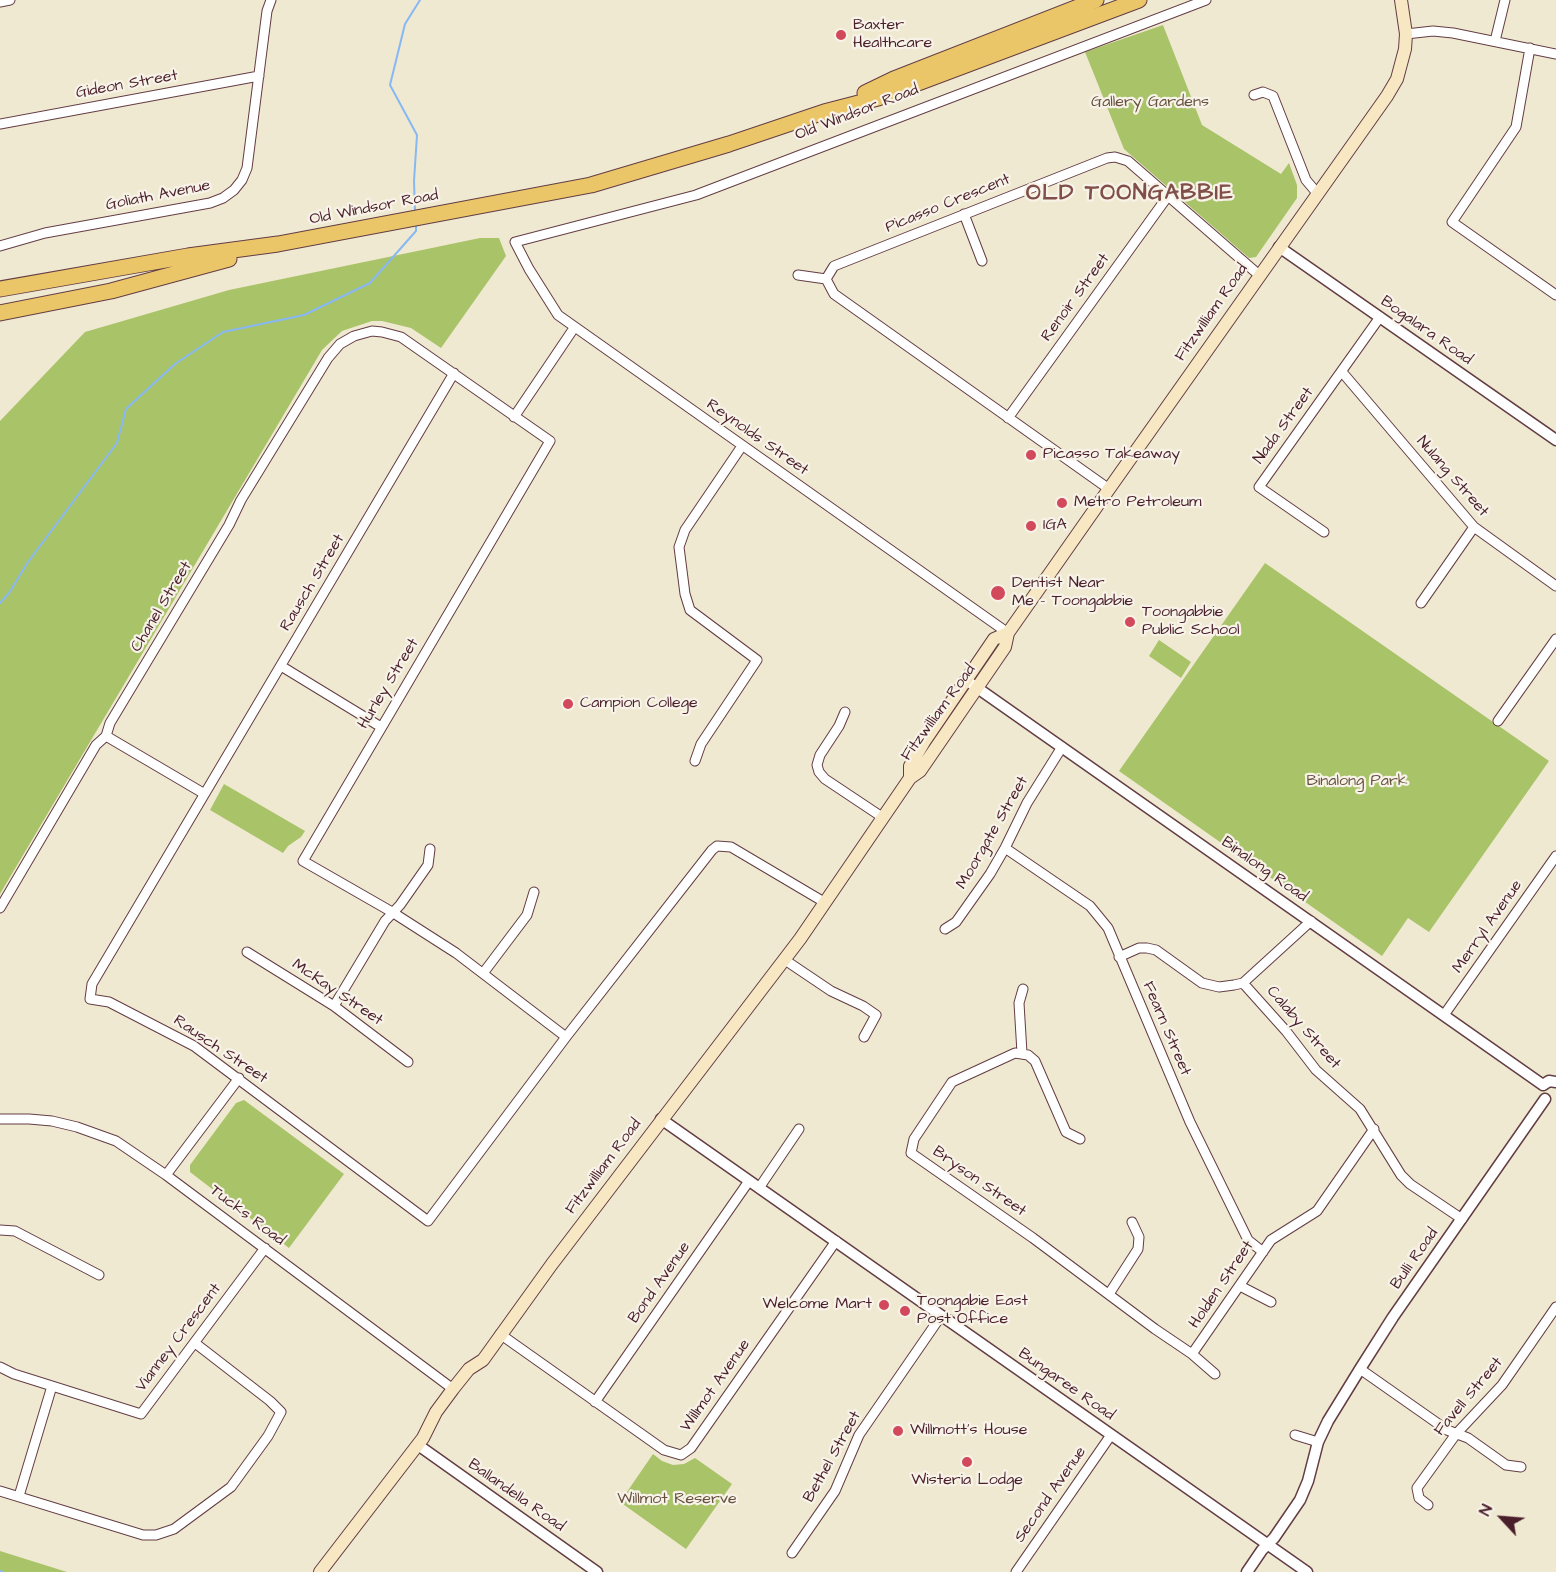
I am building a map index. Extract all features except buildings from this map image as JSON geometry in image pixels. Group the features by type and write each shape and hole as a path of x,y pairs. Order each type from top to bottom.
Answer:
{"highway":[{"name":"Old Windsor Road","path":"824,112 894,79 1096,0"},
{"name":"Old Windsor Road","path":"0,289 188,256 278,244 591,185 729,144 824,112 878,98 1139,0"},
{"name":"Old Windsor Road","path":"0,313 111,291 278,244"}],"main road":[{"name":"Fitzwilliam Road","path":"321,1572 418,1445 436,1412 468,1369 483,1360 661,1119 785,960 882,817 910,778 920,771 1005,647 1008,633 1392,88 1402,63 1406,34 1401,0"},
{"name":"Fitzwilliam Road","path":"910,778 910,766 924,742 994,639 1008,633"}],"street":[{"path":"0,2 10,0"},
{"name":"Goliath Avenue","path":"0,246 45,233 210,203 224,198 242,180 247,168 267,11 271,0"},
{"name":"Old Windsor Road","path":"515,242 696,195 1206,0"},
{"path":"1495,41 1505,0"},
{"path":"1406,34 1442,31 1556,54"},
{"path":"1530,48 1516,127 1452,222 1556,295"},
{"name":"Gideon Street","path":"0,124 259,76"},
{"path":"1254,94 1263,92 1273,96 1306,180 1317,193"},
{"name":"Picasso Crescent","path":"826,279 834,266 1107,158 1115,157 1128,161 1259,275"},
{"name":"Renoir Street","path":"1008,418 1168,196"},
{"path":"964,214 982,261"},
{"name":"Reynolds Street","path":"515,242 529,270 558,315 574,328 1008,633"},
{"name":"Bogalara Road","path":"1279,247 1556,440"},
{"path":"798,275 826,279 834,294 1109,489"},
{"name":"Nada Street","path":"1324,532 1259,487 1380,317"},
{"path":"514,417 574,328"},
{"name":"Hurley Street","path":"362,333 382,332 401,337 550,441 303,861 393,912 483,972 566,1037"},
{"name":"Chanel Street","path":"0,908 96,745 106,736 110,723 229,525 241,500 328,358 340,344 362,333"},
{"name":"Nulang Street","path":"1342,372 1474,527 1556,586"},
{"name":"Rausch Street","path":"454,373 92,984 90,999 109,1002 182,1038 239,1078 428,1221 566,1037 712,850 717,846 731,847 824,902"},
{"path":"696,761 701,744 757,660 690,610 685,594 679,546 685,530 742,446"},
{"path":"1421,603 1474,527"},
{"path":"1498,721 1556,639"},
{"path":"281,666 381,727"},
{"name":"Binalong Road","path":"966,680 1544,1085"},
{"path":"845,712 839,726 820,755 817,765 819,772 825,779 882,817"},
{"path":"106,736 203,794"},
{"name":"Moorgate Street","path":"945,929 956,922 990,874 1027,803 1062,747"},
{"name":"Fearn Street","path":"1005,848 1090,906 1108,928 1190,1122 1248,1240 1263,1252"},
{"path":"334,1006 385,921 428,866 430,849"},
{"name":"Merryl Avenue","path":"1444,1015 1556,856"},
{"path":"483,972 527,915 534,892"},
{"path":"1119,957 1140,948 1147,948 1156,950 1202,983 1210,986 1219,987 1243,983 1311,921"},
{"name":"McKay Street","path":"247,952 334,1006 408,1062"},
{"path":"785,960 831,991 863,1006 876,1015 864,1037"},
{"name":"Calaby Street","path":"1243,983 1286,1031 1316,1070 1353,1101 1410,1184 1462,1219"},
{"path":"1023,989 1019,1003 1022,1053 1035,1061 1066,1132 1080,1139"},
{"name":"Bryson Street","path":"1022,1053 1015,1053 952,1082 914,1138 911,1153 1033,1238 1192,1354 1215,1374"},
{"path":"166,1175 239,1078"},
{"path":"1551,1099 1541,1091 1549,1081 1556,1082"},
{"name":"Bulli Road","path":"1247,1572 1300,1500 1308,1481 1318,1442 1328,1421 1393,1317 1551,1099"},
{"name":"Tucks Road","path":"0,1119 52,1122 87,1130 117,1141 265,1248 453,1389"},
{"name":"Bungaree Road","path":"661,1119 1307,1572"},
{"name":"Holden Street","path":"1192,1354 1271,1240 1277,1234 1317,1211 1374,1129"},
{"path":"759,1188 799,1130"},
{"name":"Bond Avenue","path":"595,1402 749,1181"},
{"path":"1108,1294 1138,1249 1139,1237 1132,1222"},
{"path":"0,1230 15,1231 99,1275"},
{"name":"Willmot Avenue","path":"500,1334 664,1450 681,1455 687,1452 836,1241"},
{"name":"Vianney Crescent","path":"0,1367 14,1374 141,1414 265,1248"},
{"path":"1240,1286 1271,1302"},
{"name":"Favell Street","path":"1428,1505 1419,1498 1417,1488 1456,1434 1502,1385 1556,1307"},
{"name":"Bethel Street","path":"792,1553 835,1491 859,1435 941,1316"},
{"path":"0,1491 143,1535 156,1535 174,1529 231,1487 268,1436 281,1412 195,1343"},
{"path":"1360,1369 1506,1465 1521,1467"},
{"path":"19,1496 52,1386"},
{"name":"Second Avenue","path":"1016,1572 1111,1435"},
{"path":"1295,1435 1318,1442"},
{"name":"Ballandella Road","path":"418,1445 597,1572"}],"green space":[{"name":"Gallery Gardens","path":"1163,25 1202,125 1281,174 1289,163 1297,185 1297,198 1256,257 1249,258 1124,149 1085,52"},
{"path":"480,238 499,238 506,256 441,348 411,328 372,321 342,331 322,350 0,894 0,421 85,332 229,290"},
{"name":"Binalong Park","path":"1265,563 1549,761 1429,932 1408,918 1382,956 1119,771"},
{"path":"1159,640 1191,662 1181,678 1149,656"},
{"path":"224,784 305,831 283,853 210,810"},
{"path":"244,1100 344,1174 289,1248 190,1172 190,1165 236,1103"},
{"name":"Willmot Reserve","path":"653,1454 673,1465 684,1464 695,1458 732,1484 686,1549 620,1502"},
{"path":"0,1551 67,1572 0,1572"}],"waterway":[{"path":"415,212 414,181 417,135 390,85 405,24 420,0"},
{"path":"0,603 117,443 126,409 175,364 223,332 304,315 370,283 416,231 416,223"}],"place":[{"name":"Baxter Healthcare","path":"841,35"},
{"name":"Picasso Takeaway","path":"1031,455"},
{"name":"Metro Petroleum","path":"1062,503"},
{"name":"IGA","path":"1031,526"},
{"name":"Dentist Near Me - Toongabbie","path":"998,593"},
{"name":"Toongabbie Public School","path":"1130,622"},
{"name":"Campion College","path":"568,704"},
{"name":"Welcome Mart","path":"884,1305"},
{"name":"Toongabie East Post Office","path":"905,1311"},
{"name":"Willmott's House","path":"898,1431"},
{"name":"Wisteria Lodge","path":"967,1462"}],"district":[{"name":"OLD TOONGABBIE","path":"1130,194"}]}
